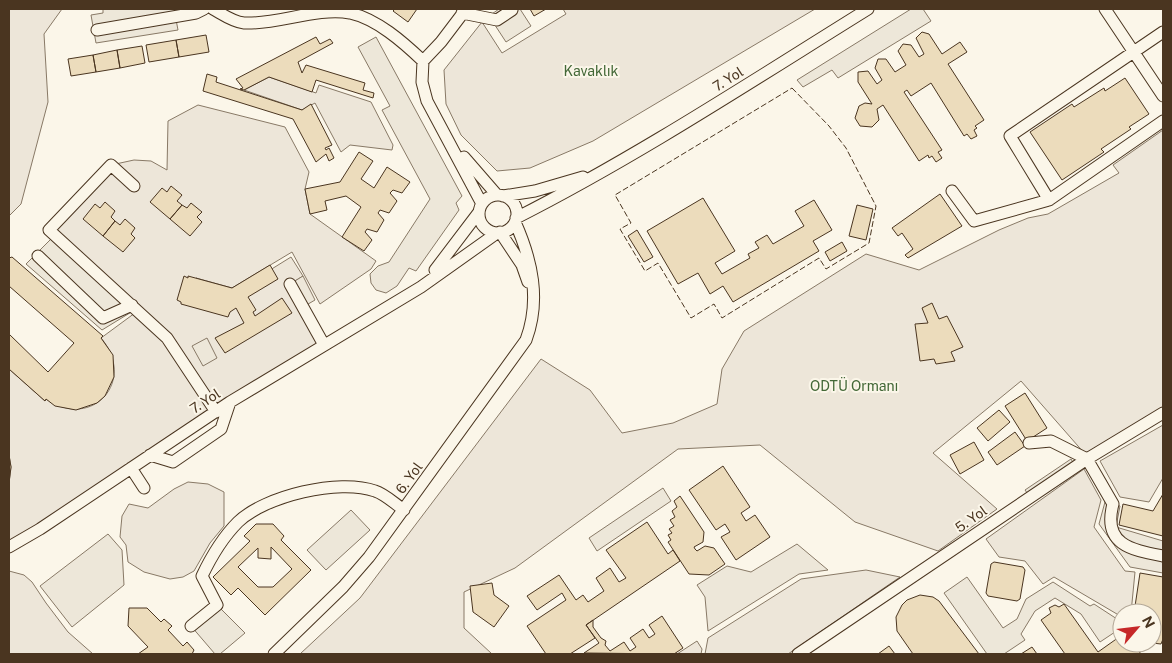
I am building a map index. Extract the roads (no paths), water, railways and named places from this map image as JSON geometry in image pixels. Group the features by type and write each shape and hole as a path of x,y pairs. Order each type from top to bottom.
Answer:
{"street":[{"path":"97,30 196,14 204,9"},
{"path":"213,9 243,22 307,14 348,13 365,18 407,45 423,60"},
{"name":"7. Yol","path":"9,547 40,529 230,402 421,286 498,233 509,229 515,220 694,118 868,9"},
{"path":"1105,9 1163,96"},
{"path":"498,233 491,232 482,224 481,208 451,143 427,101 422,82 423,60 441,42 464,11 497,20 512,10"},
{"path":"1049,200 1010,136 1163,32"},
{"path":"952,191 974,221 1049,200 1163,121"},
{"path":"451,143 500,195 513,202 515,220"},
{"path":"134,186 111,165 49,230 167,338 216,412"},
{"name":"7. Yol","path":"421,286 447,258 486,199 500,195 535,191 602,172"},
{"name":"6. Yol","path":"274,654 343,587 404,510 526,340 533,318 533,275 527,249 515,220"},
{"name":"6. Yol","path":"498,233 522,265 533,298"},
{"path":"38,256 104,318 132,304"},
{"path":"290,284 324,345"},
{"path":"150,455 173,462 221,429 230,402"},
{"name":"5. Yol","path":"798,654 1087,459 1163,413"},
{"path":"1029,443 1051,441 1087,459 1114,504 1110,518 1111,529 1120,541 1131,550 1163,556"},
{"path":"131,468 144,488"},
{"path":"191,626 217,605 202,576 216,547 240,520 282,497 314,490 348,487 376,491 404,510"}],"park label":[{"name":"Kavaklık","path":"591,71"},
{"name":"ODTÜ Ormanı","path":"854,386"}]}
